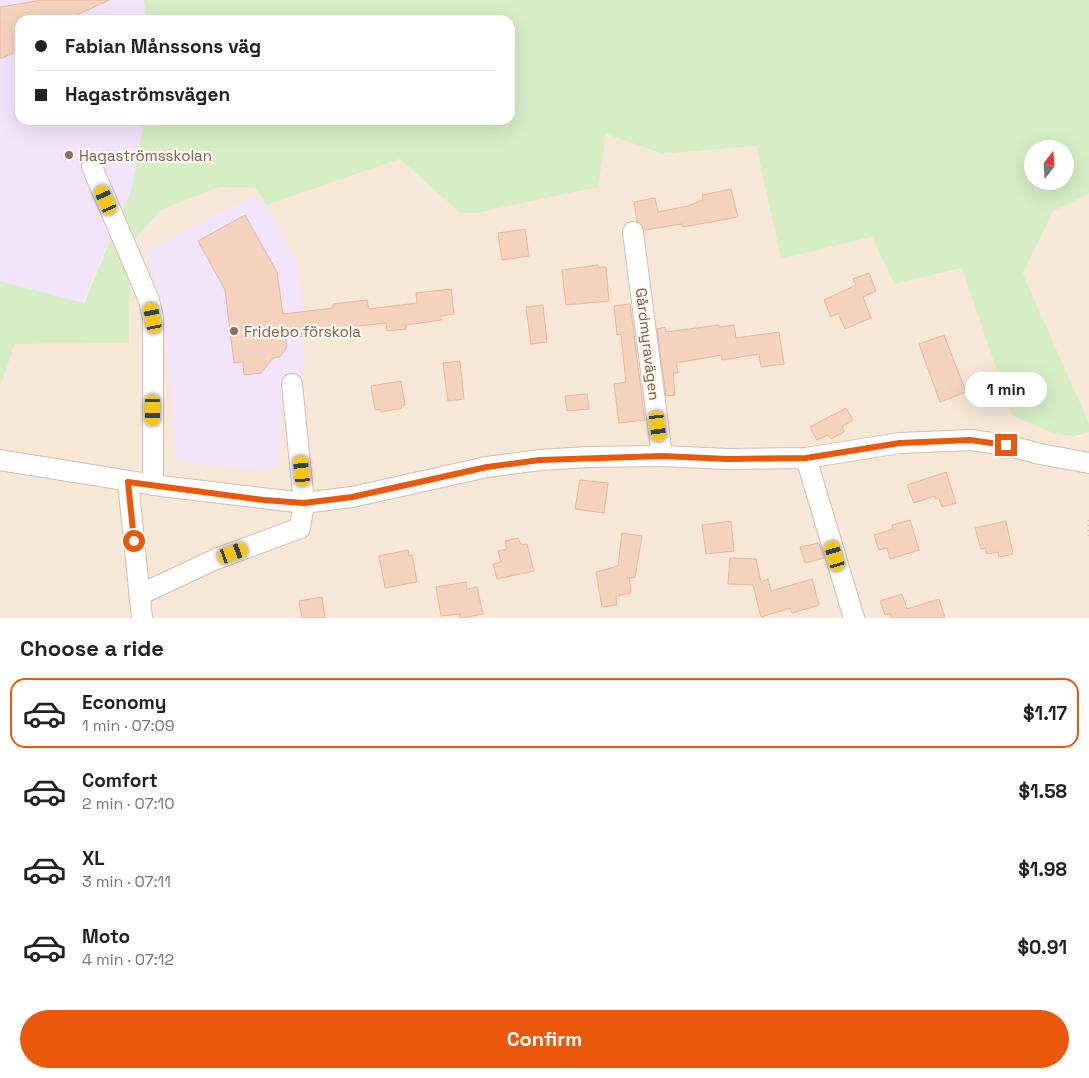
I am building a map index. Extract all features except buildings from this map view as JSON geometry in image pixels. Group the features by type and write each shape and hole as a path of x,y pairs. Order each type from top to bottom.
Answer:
{"street":[{"path":"92,167 149,300 153,318 153,485"},
{"name":"Gårdmyravägen","path":"633,232 662,456"},
{"path":"139,595 216,559 300,528 304,503 292,384"},
{"path":"0,460 128,482 264,500 304,503 352,497 487,467 531,461 662,456 728,459 806,458 900,443 970,440 1006,445 1040,454 1089,462"},
{"path":"806,458 854,618"},
{"path":"128,482 142,618"}],"path":[{"path":"1089,520 1089,536"}],"shaded area":[{"name":"Hagaströmsskolan","path":"0,0 144,0 146,15 15,15 15,125 143,125 131,190 83,303 0,281"},
{"path":"606,134 663,154 756,146 781,259 872,237 894,284 963,268 1012,415 1057,433 1079,437 1089,432 1089,618 0,618 0,387 15,344 129,342 131,244 161,210 220,187 255,188 267,205 400,159 459,212"},
{"path":"1089,194 1089,423 1023,274 1053,211"},
{"name":"Fridebo förskola","path":"249,197 267,205 297,264 303,311 304,370 282,396 279,465 267,471 177,461 167,350 159,296 146,251"}],"green space":[{"path":"144,0 1089,0 1089,194 1053,211 1023,274 1089,423 1089,432 1080,435 1060,434 1012,415 962,268 894,284 872,237 781,259 756,146 663,154 606,134 598,187 475,213 459,212 400,159 267,205 255,188 220,187 161,210 131,244 129,343 15,344 0,387 0,281 84,303 131,190 143,125 515,125 515,15 146,15"}],"place":[{"name":"Hagaströmsskolan","path":"69,155"},
{"name":"Fridebo förskola","path":"234,331"}],"route":[{"path":"134,541 128,482 264,500 304,503 352,497 487,467 540,460 662,456 728,459 806,458 900,443 970,440 1006,445"}]}
